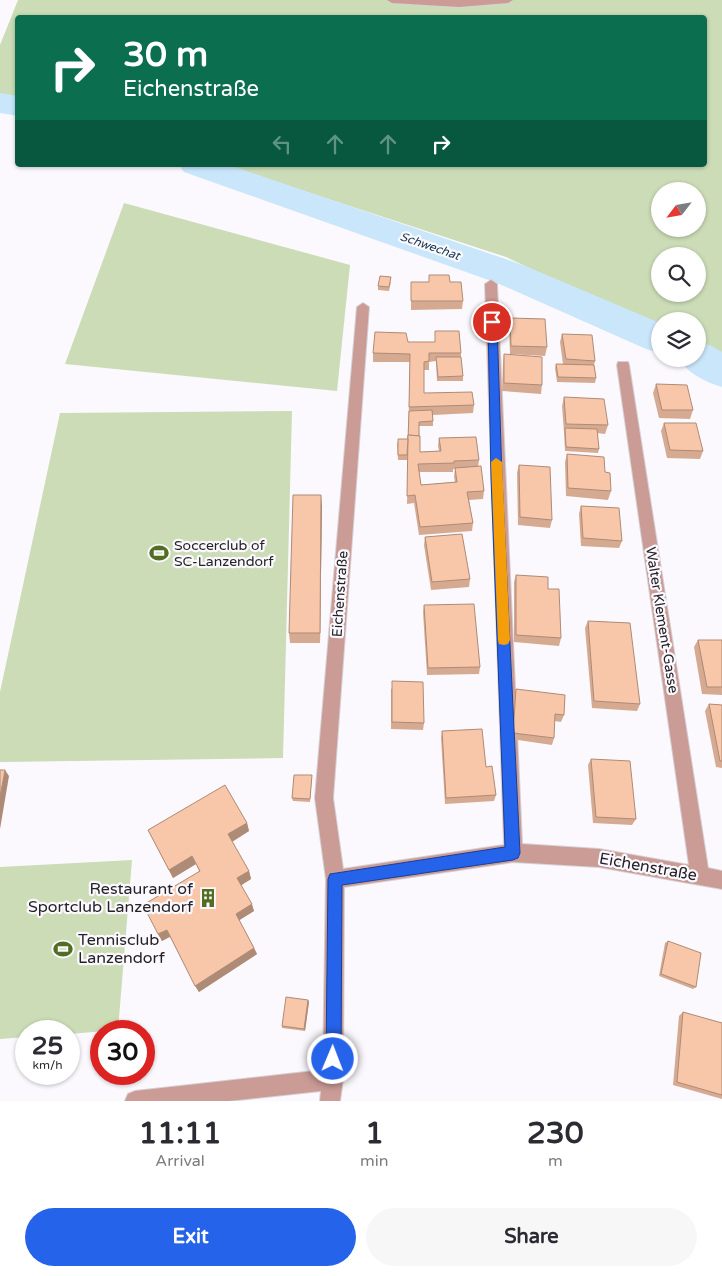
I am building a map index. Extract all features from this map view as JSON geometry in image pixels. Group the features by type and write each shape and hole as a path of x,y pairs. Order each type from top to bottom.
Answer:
{"street":[{"path":"392,0 459,4 508,0"},
{"path":"492,284 497,478 513,853"},
{"name":"Eichenstraße","path":"330,1101 333,1079 335,879 324,798 362,307"},
{"name":"Walter Klement-Gasse","path":"623,365 700,876"},
{"name":"Eichenstraße","path":"335,879 513,853 599,858 722,880"},
{"path":"135,1101 333,1079"}],"green space":[{"path":"18,0 722,0 722,362 706,353 706,312 651,312 651,325 506,257 230,167 707,167 707,15 15,15 15,99 0,96 0,45"},
{"path":"124,203 350,265 337,391 65,364"},
{"name":"Soccerclub of SC-Lanzendorf","path":"292,411 283,758 0,762 0,692 60,413"},
{"name":"Tennisclub Lanzendorf","path":"132,860 119,1020 90,1020 90,1032 80,1033 80,1020 15,1020 15,1038 0,1039 0,867"}],"building":[{"path":"429,275 449,275 450,282 461,282 463,301 411,301 411,282 429,282"},
{"path":"380,276 391,277 389,287 378,286"},
{"path":"510,318 545,319 547,347 511,346"},
{"path":"435,331 459,331 461,353 429,353 429,361 424,362 424,393 472,392 474,405 409,407 410,354 373,353 375,332 406,333 408,342 435,342"},
{"path":"562,334 592,335 595,361 566,359"},
{"path":"504,354 542,357 542,385 504,383"},
{"path":"436,357 461,357 463,376 438,377"},
{"path":"556,364 594,365 596,378 558,377"},
{"path":"656,384 687,385 693,410 662,410"},
{"path":"564,397 604,399 608,425 566,424"},
{"path":"432,410 433,421 419,422 419,436 408,435 409,411"},
{"path":"664,423 696,423 703,451 670,450"},
{"path":"565,428 597,429 599,449 566,447"},
{"path":"408,435 420,436 420,452 441,451 439,438 476,437 479,460 418,464 421,485 457,482 455,468 481,466 484,491 467,492 473,523 420,527 415,495 407,496"},
{"path":"398,439 408,439 407,455 398,455"},
{"path":"567,454 604,457 605,472 610,473 611,491 568,488"},
{"path":"519,465 550,467 552,520 520,517"},
{"path":"293,495 321,495 320,633 289,633"},
{"path":"581,506 619,508 622,541 583,538"},
{"path":"462,534 470,579 432,582 425,537"},
{"path":"516,575 548,577 548,589 559,589 561,638 516,635"},
{"path":"474,604 480,667 428,668 424,605"},
{"path":"588,621 630,623 640,704 594,701"},
{"path":"698,640 722,640 722,687 707,687"},
{"path":"392,681 423,682 424,723 392,722"},
{"path":"516,689 565,695 564,715 555,714 554,738 513,733"},
{"path":"709,704 722,705 722,761 720,761"},
{"path":"482,729 486,767 492,766 496,795 446,798 442,731"},
{"path":"591,759 630,761 636,819 596,817"},
{"path":"0,770 5,770 0,797"},
{"path":"294,775 312,775 310,799 292,798"},
{"name":"Restaurant of Sportclub Lanzendorf","path":"225,785 247,823 228,834 249,871 237,878 252,904 236,914 254,948 195,986 167,930 158,934 143,905 200,871 192,856 169,870 148,830"},
{"path":"668,941 701,953 696,987 661,974"},
{"path":"286,997 308,1000 304,1029 282,1026"},
{"path":"683,1012 722,1023 722,1095 677,1082"}],"waterway":[{"name":"Schwechat","path":"0,103 15,106"},
{"name":"Schwechat","path":"202,167 510,274 651,335"},
{"name":"Schwechat","path":"706,361 722,372"}],"slow traffic":[{"path":"496,462 504,640"}],"place":[{"name":"Soccerclub of SC-Lanzendorf","path":"159,553"},
{"name":"Restaurant of Sportclub Lanzendorf","path":"208,898"},
{"name":"Tennisclub Lanzendorf","path":"63,949"}],"route":[{"path":"333,1059 335,879 513,853 492,322"}]}
